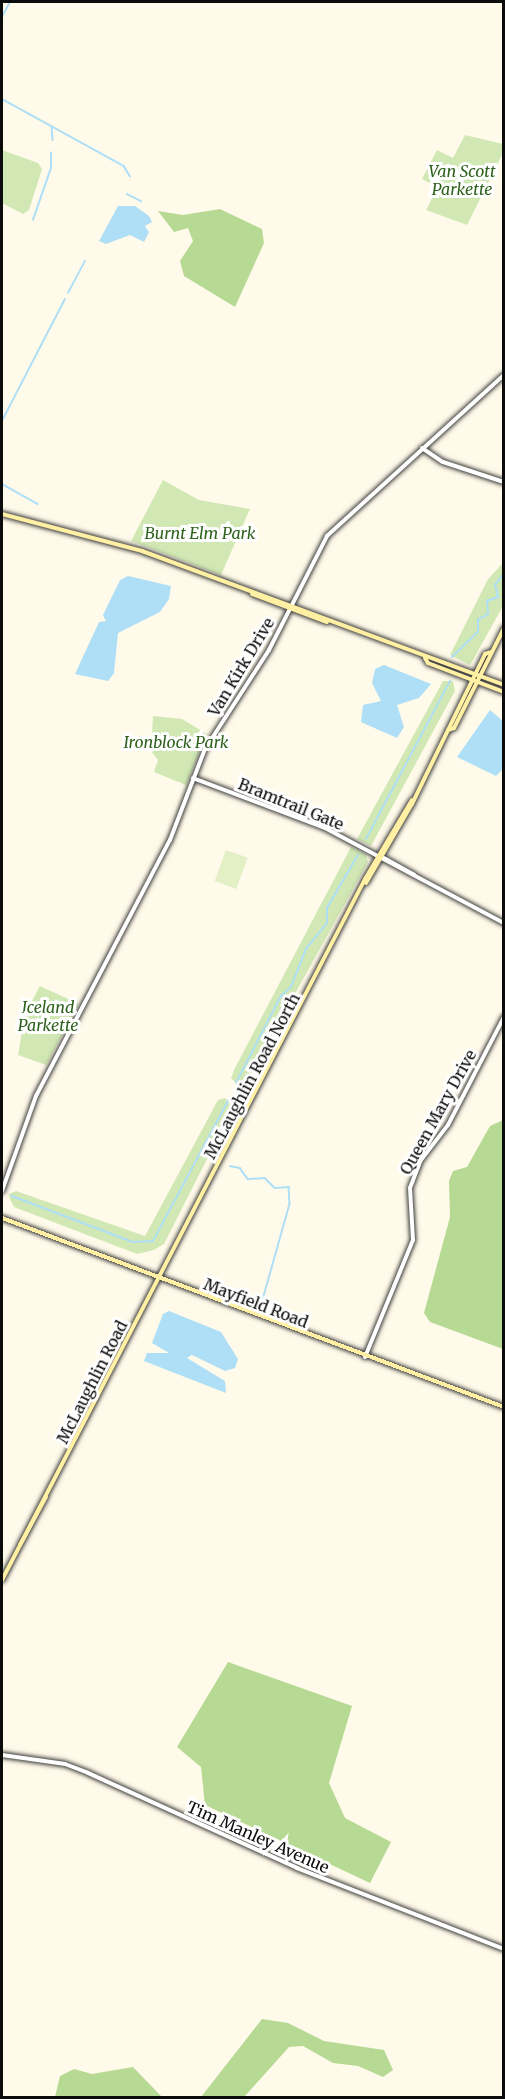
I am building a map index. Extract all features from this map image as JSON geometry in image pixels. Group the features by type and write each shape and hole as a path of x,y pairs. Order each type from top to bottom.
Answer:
{"main road":[{"path":"2,514 142,551 251,593 291,605 328,622 504,685"},
{"path":"251,593 288,611 328,622"},
{"name":"McLaughlin Road North","path":"448,730 454,728 504,628"},
{"name":"McLaughlin Road North","path":"159,1279 366,883 412,800 471,680 491,652"},
{"path":"424,657 428,663 504,692"},
{"name":"Mayfield Road","path":"2,1218 365,1357 504,1407"},
{"name":"McLaughlin Road","path":"2,1580 159,1279"}],"street":[{"name":"Van Kirk Drive","path":"2,1191 36,1096 170,840 209,741 269,650 334,526 504,375"},
{"path":"422,447 443,462 504,482"},
{"name":"Bramtrail Gate","path":"193,778 318,825 504,923"},
{"name":"Queen Mary Drive","path":"365,1357 413,1240 410,1188 421,1160 448,1125 504,1017"},
{"name":"Tim Manley Avenue","path":"2,1755 65,1764 305,1872 504,1949"}],"green space":[{"name":"Van Scott Parkette","path":"465,135 503,144 503,153 467,225 426,210 438,187 422,179 437,150 453,158"},
{"path":"2,150 38,163 42,169 29,210 23,214 2,203"},
{"path":"220,209 262,229 264,243 235,307 184,276 180,261 193,241 188,228 174,232 158,211 183,215"},
{"name":"Burnt Elm Park","path":"163,480 199,500 250,509 221,575 131,541"},
{"path":"503,563 503,606 470,665 450,655 488,579"},
{"path":"443,681 453,681 455,691 371,846 357,839"},
{"name":"Ironblock Park","path":"153,716 182,719 207,734 186,785 154,772 158,760 151,751"},
{"path":"351,847 366,855 368,862 246,1082 239,1086 231,1078 235,1068"},
{"path":"226,850 248,858 236,889 215,881"},
{"name":"Iceland Parkette","path":"40,986 79,1004 46,1065 18,1055 25,1014"},
{"path":"225,1098 233,1108 164,1244 154,1250 137,1254 14,1207 10,1199 9,1194 16,1191 145,1236 218,1100"},
{"path":"503,1120 503,1349 430,1322 424,1313 450,1217 449,1181 453,1171 467,1167 490,1126"},
{"path":"228,1662 352,1706 329,1783 345,1818 391,1842 370,1883 205,1805 201,1767 177,1747"},
{"path":"262,2019 288,2023 324,2041 384,2050 393,2070 383,2077 358,2066 333,2063 303,2046 289,2047 244,2097 201,2097"},
{"path":"133,2067 162,2097 55,2097 60,2076 74,2069 92,2074"}],"water":[{"path":"118,206 135,206 149,216 152,222 145,226 149,232 144,242 130,235 106,244 99,241"},
{"path":"128,576 171,586 169,599 160,612 118,633 114,673 108,681 75,674 99,622 106,621 103,615 120,580"},
{"path":"384,665 431,684 419,698 397,705 404,727 397,738 361,722 363,705 381,701 372,683 375,669"},
{"path":"490,710 503,721 503,769 496,776 457,757"},
{"path":"169,1311 221,1332 238,1359 235,1368 225,1371 192,1355 187,1358 225,1381 226,1393 144,1361 147,1353 169,1353 152,1343 163,1314"}],"waterway":[{"path":"2,17 10,2"},
{"path":"2,99 124,166 130,176"},
{"path":"52,126 53,140"},
{"path":"33,220 51,168 51,153"},
{"path":"127,194 141,201"},
{"path":"68,293 85,261"},
{"path":"2,421 65,299"},
{"path":"2,484 38,504"},
{"path":"452,657 478,632 478,620 488,614 487,601 498,597 495,585 504,574"},
{"path":"366,839 450,681"},
{"path":"236,1083 281,996 291,987 306,949 327,923 327,908 358,855"},
{"path":"12,1196 133,1242 153,1241 228,1101"},
{"path":"230,1166 240,1168 248,1179 265,1178 275,1188 289,1187 290,1204 260,1311"}]}
